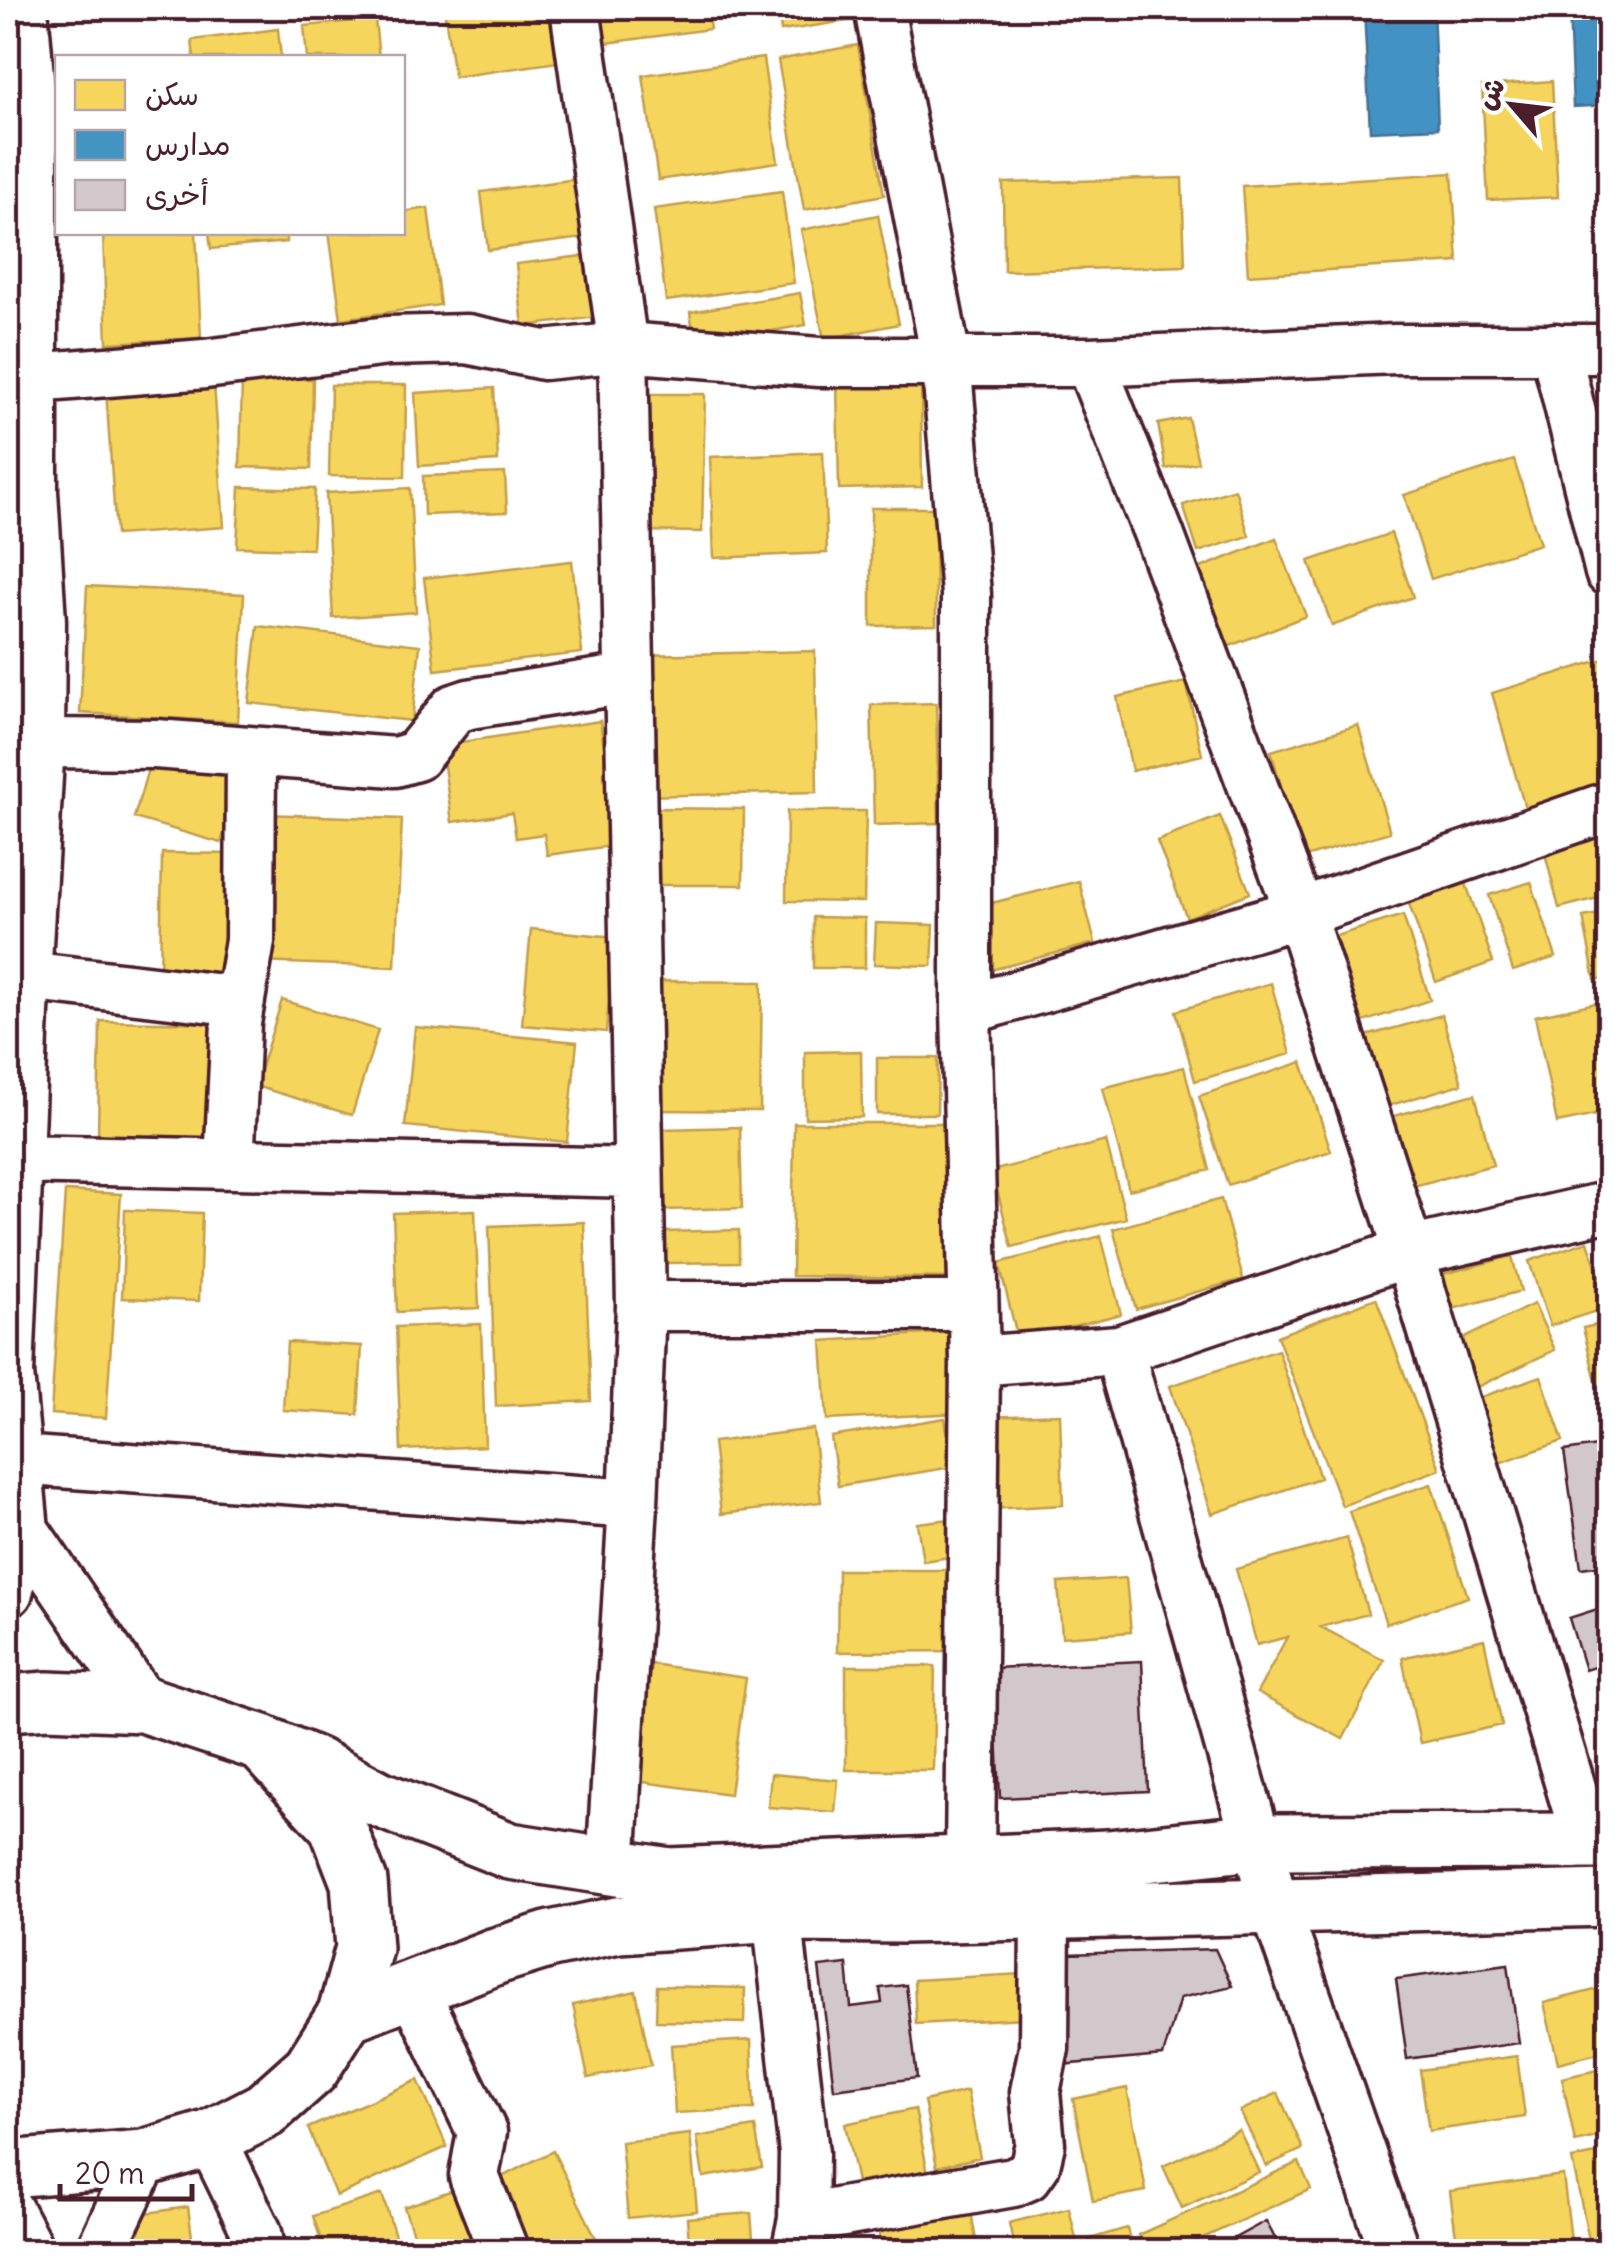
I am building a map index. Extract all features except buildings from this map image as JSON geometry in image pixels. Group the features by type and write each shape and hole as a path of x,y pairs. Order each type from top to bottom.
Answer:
{"main road":[{"path":"8,1703 48,1700 143,1704 262,1743 314,1764 379,1799 510,1851 669,1876 1108,1858 1256,1842 1598,1841"},
{"path":"8,2169 144,2158 211,2138 266,2110 311,2069 346,2014 364,1948 359,1882 337,1825 262,1743"},
{"path":"346,2014 551,1938 618,1925 777,1914 1276,1908 1529,1897 1608,1901"}],"street":[{"path":"8,1592 24,1530 8,1374 19,1159 19,999 40,743 41,621 20,491 34,378 33,122 23,8"},
{"path":"576,8 623,347 627,679 631,722 640,1306 633,1504 611,1868"},
{"path":"879,8 946,359 966,594 966,1010 975,1361 970,1862"},
{"path":"34,378 205,364 388,342 467,339 544,355 623,347 818,362 1090,362 1396,349 1610,349"},
{"path":"1554,348 1610,572"},
{"path":"1090,362 1300,913 1598,1841"},
{"path":"40,743 156,744 395,762 416,756 454,710 469,704 627,679"},
{"path":"229,1164 240,1000 250,942 251,752"},
{"path":"966,1010 1300,913 1610,806"},
{"path":"19,999 240,1000"},
{"path":"19,1159 636,1174"},
{"path":"975,1361 1118,1350 1408,1252 1610,1206"},
{"path":"640,1306 973,1306"},
{"path":"1118,1350 1276,1908 1396,2252"},
{"path":"17,1460 633,1504"},
{"path":"24,1530 143,1704"},
{"path":"777,1914 804,2153 799,2235 1027,2176 1035,2165 1040,2144 1035,2092 1044,2048 1045,1911"},
{"path":"413,1988 482,2132 474,2176 504,2252"},
{"path":"211,2138 257,2233 262,2252"},
{"path":"100,2252 144,2158"},
{"path":"8,2210 30,2252"}]}
